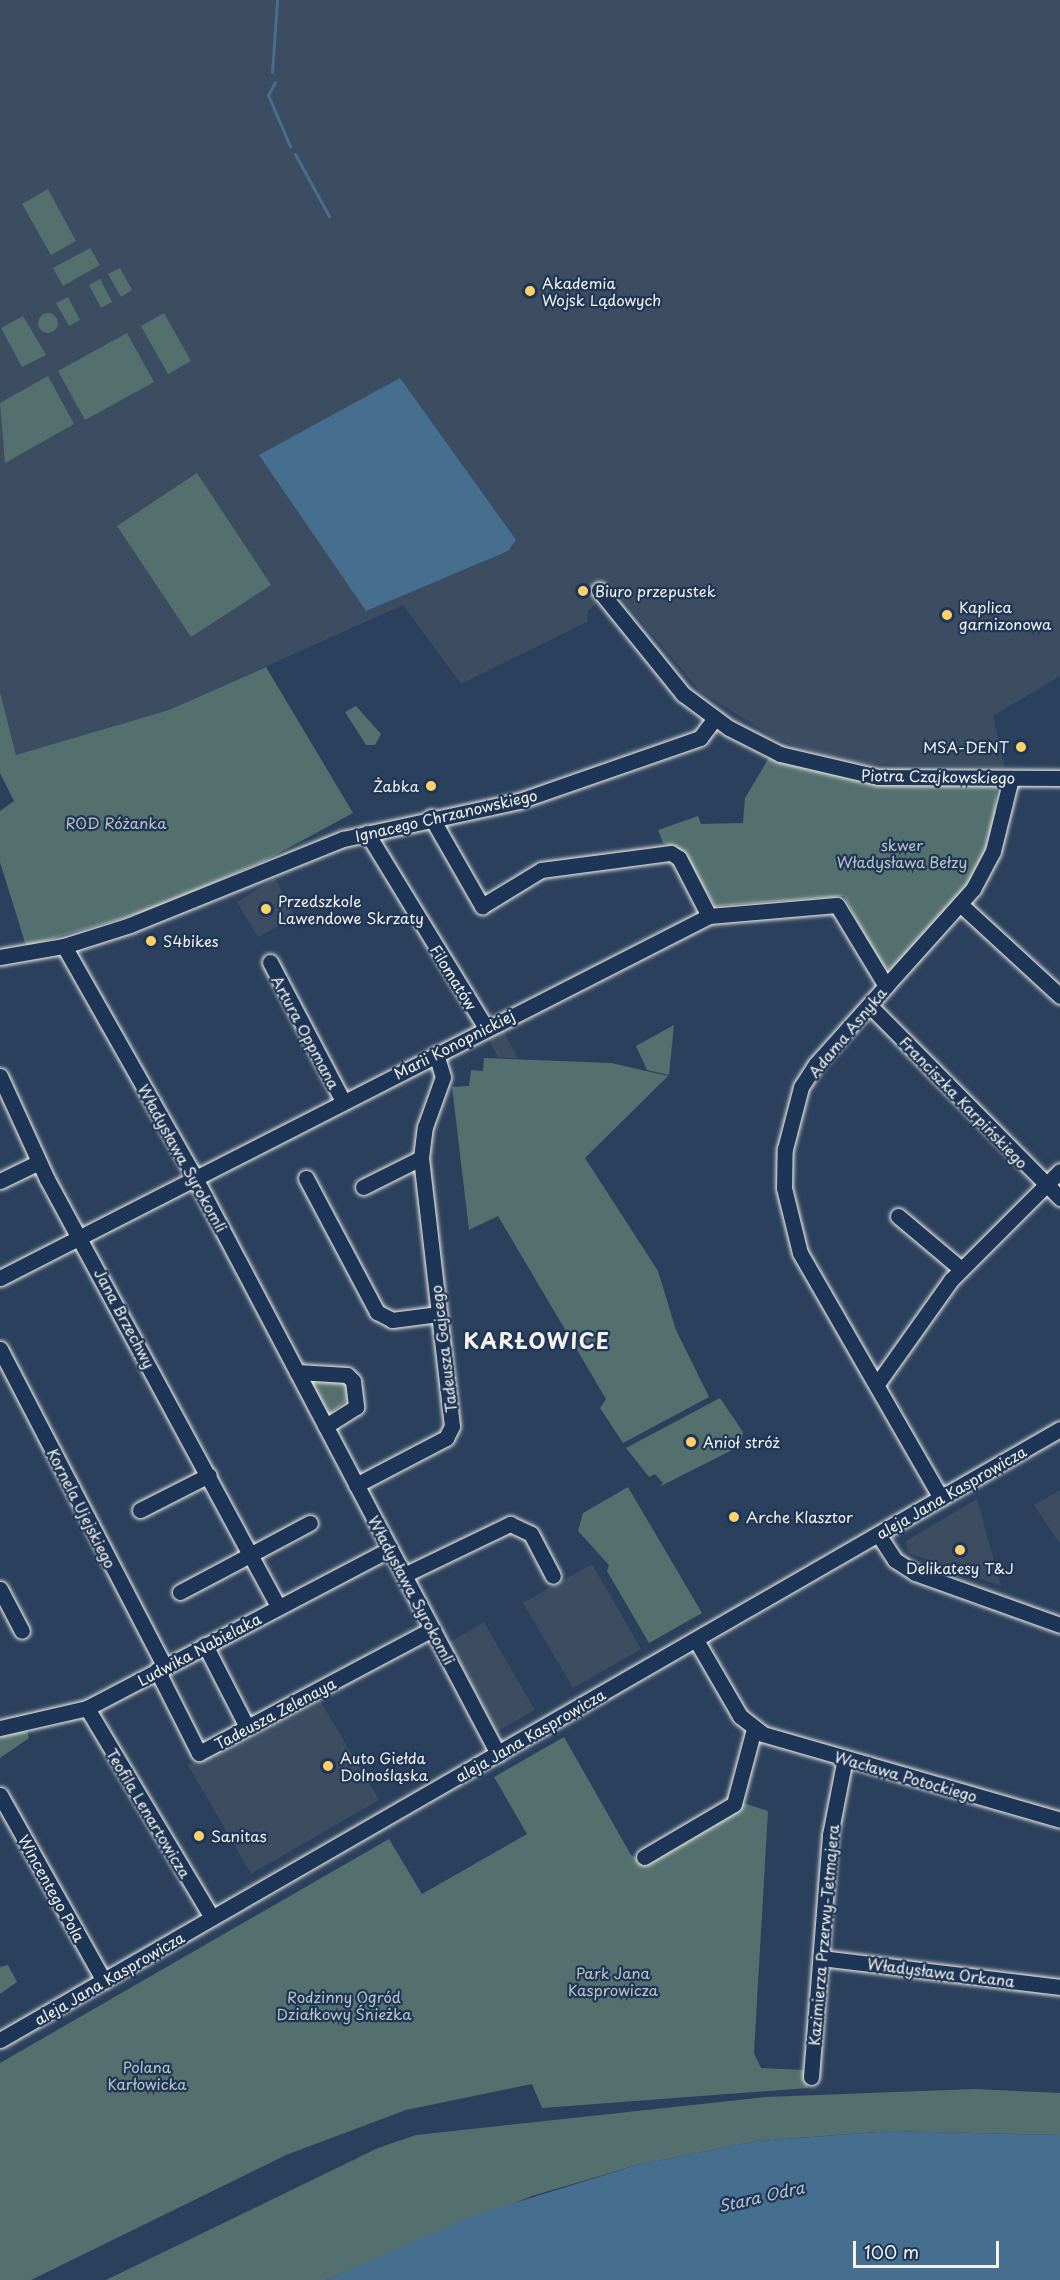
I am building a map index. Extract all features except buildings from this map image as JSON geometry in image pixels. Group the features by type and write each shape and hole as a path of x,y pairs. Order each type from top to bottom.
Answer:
{"street":[{"name":"Piotra Czajkowskiego","path":"599,590 664,673 715,718 780,754 842,772 1060,778"},
{"name":"Ignacego Chrzanowskiego","path":"0,957 64,946 178,907 318,847 431,817 553,790 700,738 715,718"},
{"name":"Adama Asnyka","path":"941,1498 800,1253 784,1188 785,1149 801,1087 869,1005 960,904 993,851 1011,778"},
{"path":"431,817 482,906 541,870 671,853 679,858 709,916"},
{"name":"Filomatów","path":"367,833 486,1028"},
{"path":"960,904 1060,996"},
{"name":"Marii Konopnickiej","path":"0,1278 709,916 837,905 886,986"},
{"name":"Władysława Syrokomli","path":"64,946 195,1178 498,1754"},
{"name":"Artura Oppmana","path":"270,962 343,1101"},
{"name":"Franciszka Karpińskiego","path":"869,1005 1060,1198"},
{"name":"Tadeusza Gajcego","path":"356,1485 446,1438 452,1426 421,1158 424,1127 443,1077 436,1054"},
{"name":"Jana Brzechwy","path":"0,1076 39,1162 81,1236 278,1607"},
{"path":"363,1186 421,1158"},
{"path":"0,1181 39,1162"},
{"path":"877,1384 961,1269 1044,1184 1060,1172"},
{"path":"306,1178 377,1312 392,1320 439,1314"},
{"path":"898,1216 961,1269"},
{"name":"Kornela Ujejskiego","path":"0,1349 161,1668"},
{"path":"297,1372 347,1375 353,1381 356,1407 325,1426"},
{"name":"aleja Jana Kasprowicza","path":"0,2040 1060,1430"},
{"path":"141,1510 209,1475"},
{"path":"180,1592 310,1523"},
{"path":"404,1575 510,1524 531,1534 554,1576"},
{"path":"878,1534 895,1560 909,1570 1060,1625"},
{"name":"Ludwika Nabielaka","path":"0,1728 87,1708 390,1549"},
{"path":"0,1589 22,1631"},
{"name":"Tadeusza Zelenaya","path":"161,1668 199,1753 432,1629"},
{"path":"644,1857 734,1804 754,1729 740,1716 696,1640"},
{"path":"205,1645 247,1727"},
{"name":"Teofila Lenartowicza","path":"87,1708 212,1918"},
{"name":"Wacława Potockiego","path":"754,1729 845,1758 1060,1820"},
{"name":"Kazimierza Przerwy-Tetmajera","path":"812,2077 830,1835 845,1758"},
{"name":"Wincentego Pola","path":"0,1795 104,1981"},
{"name":"Władysława Orkana","path":"821,1958 1060,1987"}],"shaded area":[{"name":"Akademia Wojsk Lądowych","path":"0,0 1060,0 1060,676 993,716 1005,768 849,763 776,739 700,691 609,583 595,593 600,600 588,611 587,622 461,684 403,605 169,710 16,755 0,692"},
{"name":"Przedszkole Lawendowe Skrzaty","path":"275,878 295,917 258,937 237,902"},
{"path":"501,1026 518,1059 498,1057 486,1034"},
{"path":"1060,1490 1060,1544 1034,1505"},
{"path":"977,1499 1001,1586 908,1553 906,1541"},
{"path":"592,1564 641,1649 573,1688 523,1603"},
{"path":"484,1622 535,1710 496,1732 449,1643"},
{"path":"318,1697 379,1800 251,1874 188,1765"}],"green space":[{"path":"48,189 76,241 51,255 22,204"},
{"path":"90,248 100,265 63,286 53,268"},
{"path":"120,268 132,290 121,297 108,274"},
{"path":"100,279 112,302 101,308 89,285"},
{"path":"68,297 80,320 69,326 56,303"},
{"path":"44,313 52,313 58,319 58,327 52,333 44,333 38,327 38,319"},
{"path":"164,313 191,361 168,374 141,326"},
{"path":"23,316 46,355 22,367 1,328"},
{"path":"127,333 154,382 85,420 58,371"},
{"path":"48,376 74,424 5,463 0,403"},
{"path":"197,473 271,585 191,637 117,526"},
{"name":"ROD Różanka","path":"266,667 353,813 266,860 151,910 26,946 0,862 0,811 14,801 0,773 0,692 16,755 169,710"},
{"path":"356,706 381,734 375,745 366,745 345,712"},
{"name":"skwer Władysława Bełzy","path":"770,756 850,779 997,786 994,825 977,874 893,970 881,967 844,896 715,906 681,851 663,843 658,830 698,816 701,824 743,823 745,798"},
{"path":"674,1025 669,1075 647,1070 636,1046"},
{"path":"484,1058 611,1063 668,1076 585,1158 658,1271 676,1330 709,1397 623,1443 600,1408 606,1399 498,1216 469,1230 452,1087 469,1086 471,1070 483,1071"},
{"path":"308,1378 344,1379 353,1396 328,1415"},
{"path":"720,1398 743,1432 740,1446 659,1487 663,1483 655,1474 649,1477 626,1448"},
{"path":"628,1487 702,1613 649,1643 607,1571 609,1565 578,1531 583,1513"},
{"path":"27,1731 29,1738 0,1758 0,1737"},
{"path":"564,1737 631,1855 644,1862 740,1802 768,1811 754,2053 761,2068 804,2070 808,2088 542,2108 532,2084 406,2110 286,2155 31,2280 0,2280 0,2063 389,1839 422,1894 527,1834 494,1777"},
{"path":"8,1965 17,1982 0,1994 0,1967"},
{"path":"974,2089 1060,2093 1060,2135 891,2131 757,2141 637,2165 532,2196 326,2280 106,2280 378,2148 416,2135 766,2097"}],"water":[{"path":"400,378 516,540 508,551 366,611 259,455"},
{"name":"Stara Odra","path":"891,2131 1060,2135 1060,2280 326,2280 473,2216 637,2165 757,2141"}],"waterway":[{"path":"272,72 277,0"},
{"path":"275,82 268,95 290,146"},
{"path":"295,154 329,216"}],"place":[{"name":"Akademia Wojsk Lądowych","path":"530,291"},
{"name":"Biuro przepustek","path":"583,591"},
{"name":"Kaplica garnizonowa","path":"947,615"},
{"name":"MSA-DENT","path":"1021,747"},
{"name":"Żabka","path":"431,786"},
{"name":"Przedszkole Lawendowe Skrzaty","path":"266,909"},
{"name":"S4bikes","path":"151,941"},
{"name":"Anioł stróż","path":"691,1442"},
{"name":"Arche Klasztor","path":"734,1517"},
{"name":"Delikatesy T&J","path":"960,1550"},
{"name":"Auto Giełda Dolnośląska","path":"328,1766"},
{"name":"Sanitas","path":"199,1836"}],"district":[{"name":"KARŁOWICE","path":"537,1340"}],"park label":[{"name":"Park Jana Kasprowicza","path":"613,1980"},
{"name":"Rodzinny Ogród Działkowy Śnieżka","path":"344,2004"},
{"name":"Polana Karłowicka","path":"147,2074"}]}
